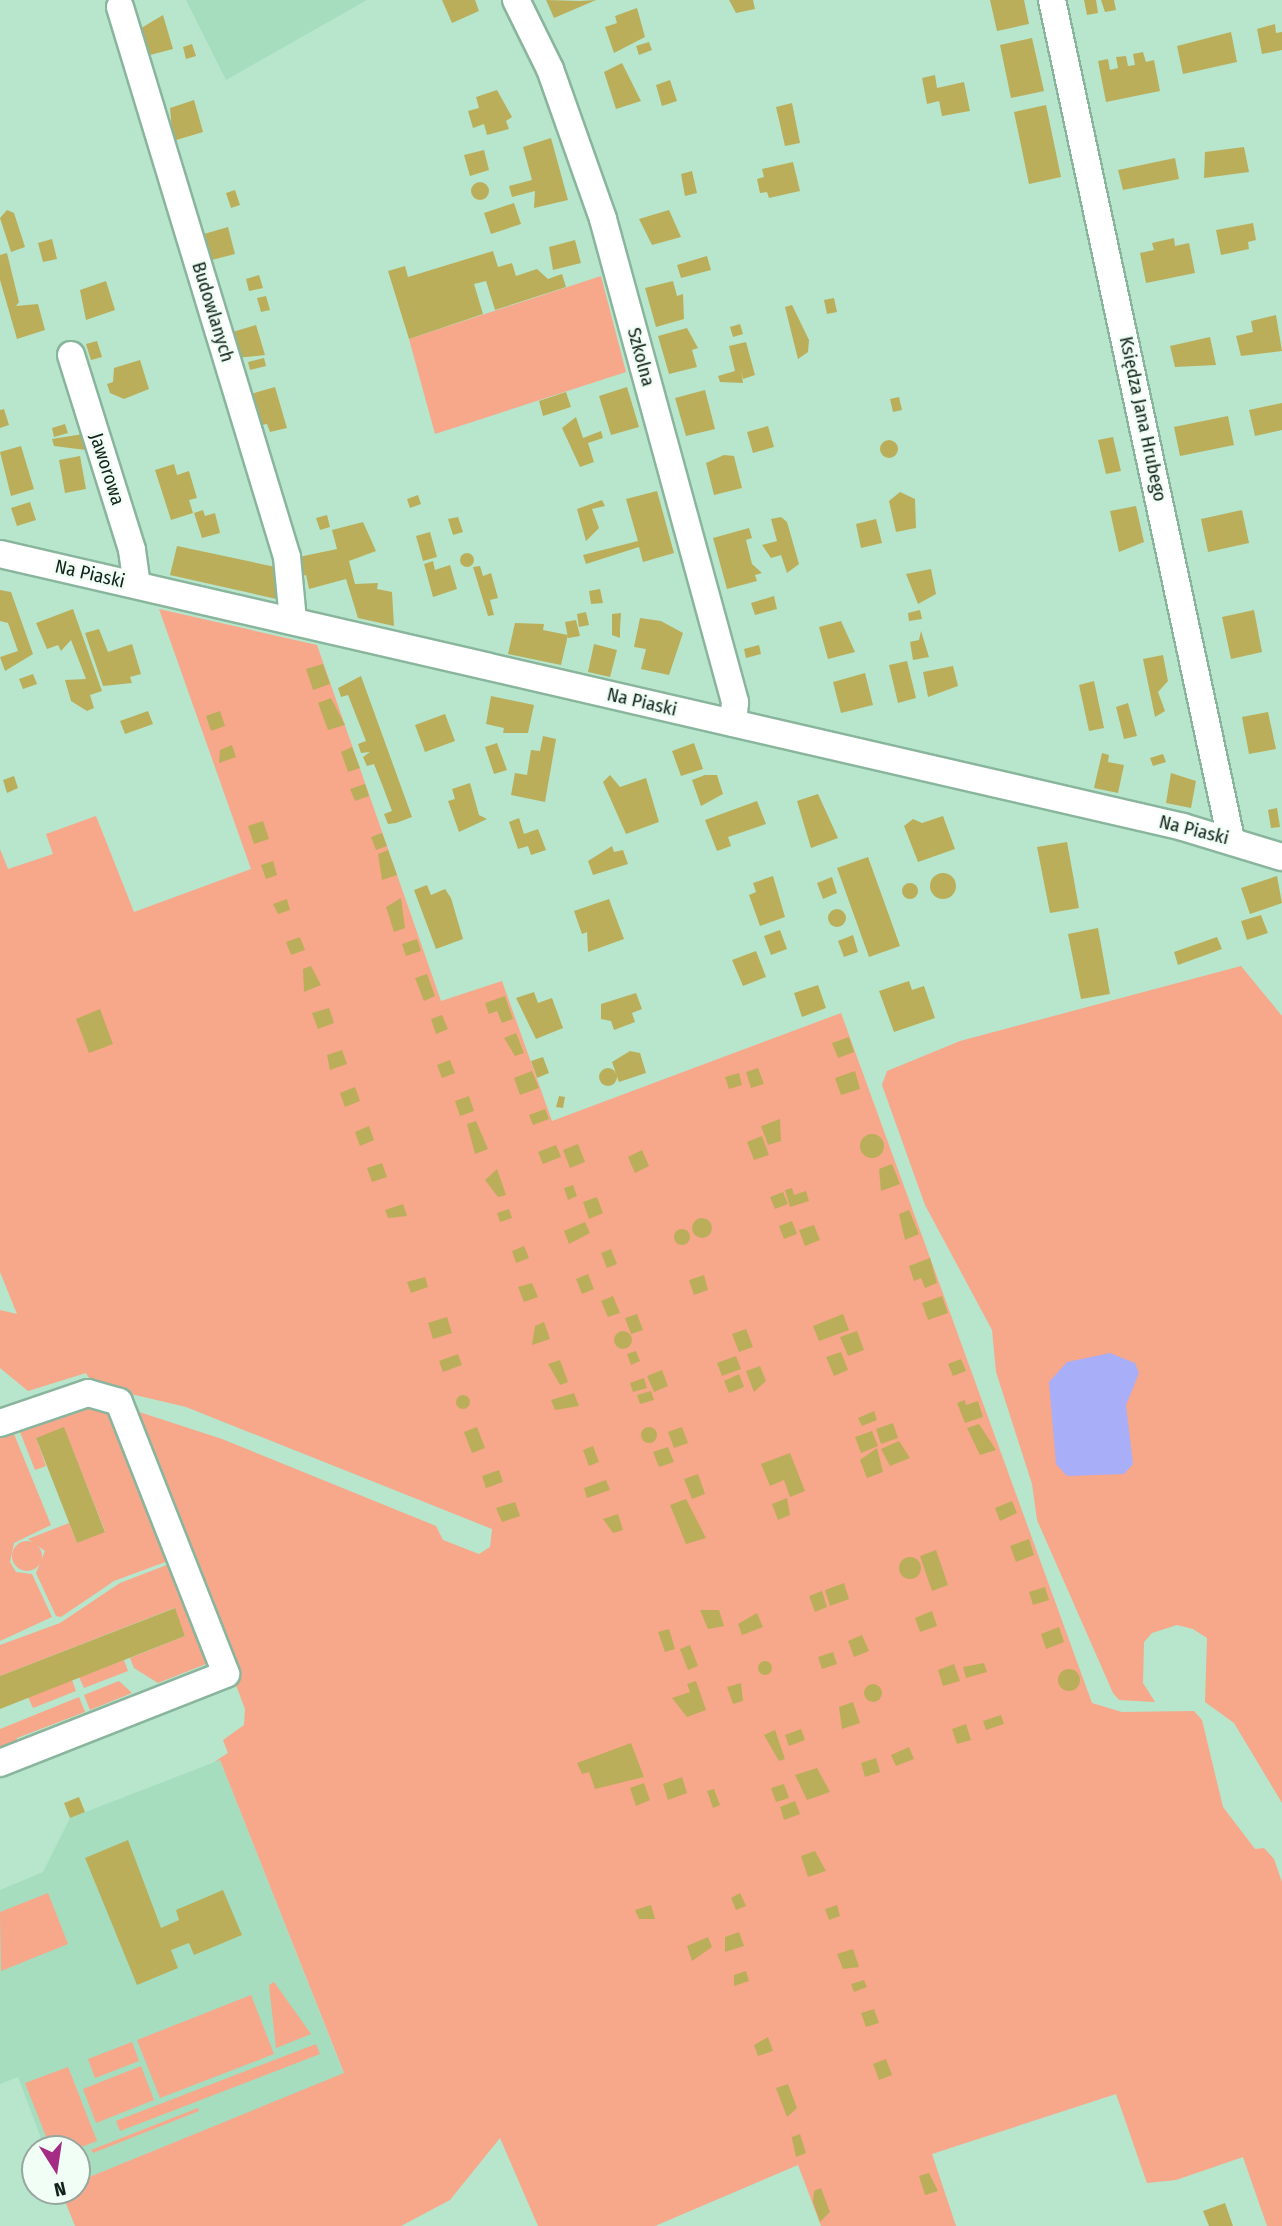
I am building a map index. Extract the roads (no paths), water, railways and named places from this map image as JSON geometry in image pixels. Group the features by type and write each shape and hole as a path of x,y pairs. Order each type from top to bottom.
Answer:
{"street":[{"name":"Szkolna","path":"516,0 550,69 603,219 735,702 733,723"},
{"name":"Księdza Jana Hrubego","path":"1052,0 1231,839"},
{"name":"Budowlanych","path":"120,6 287,557 293,620"},
{"name":"Jaworowa","path":"71,355 132,550 137,585"},
{"name":"Na Piaski","path":"0,554 1231,839 1282,857"},
{"path":"0,1423 88,1393 119,1402 226,1674 0,1763"}],"water":[{"path":"1110,1353 1135,1363 1139,1373 1126,1405 1133,1464 1124,1474 1067,1476 1056,1464 1049,1382 1067,1362"}]}
